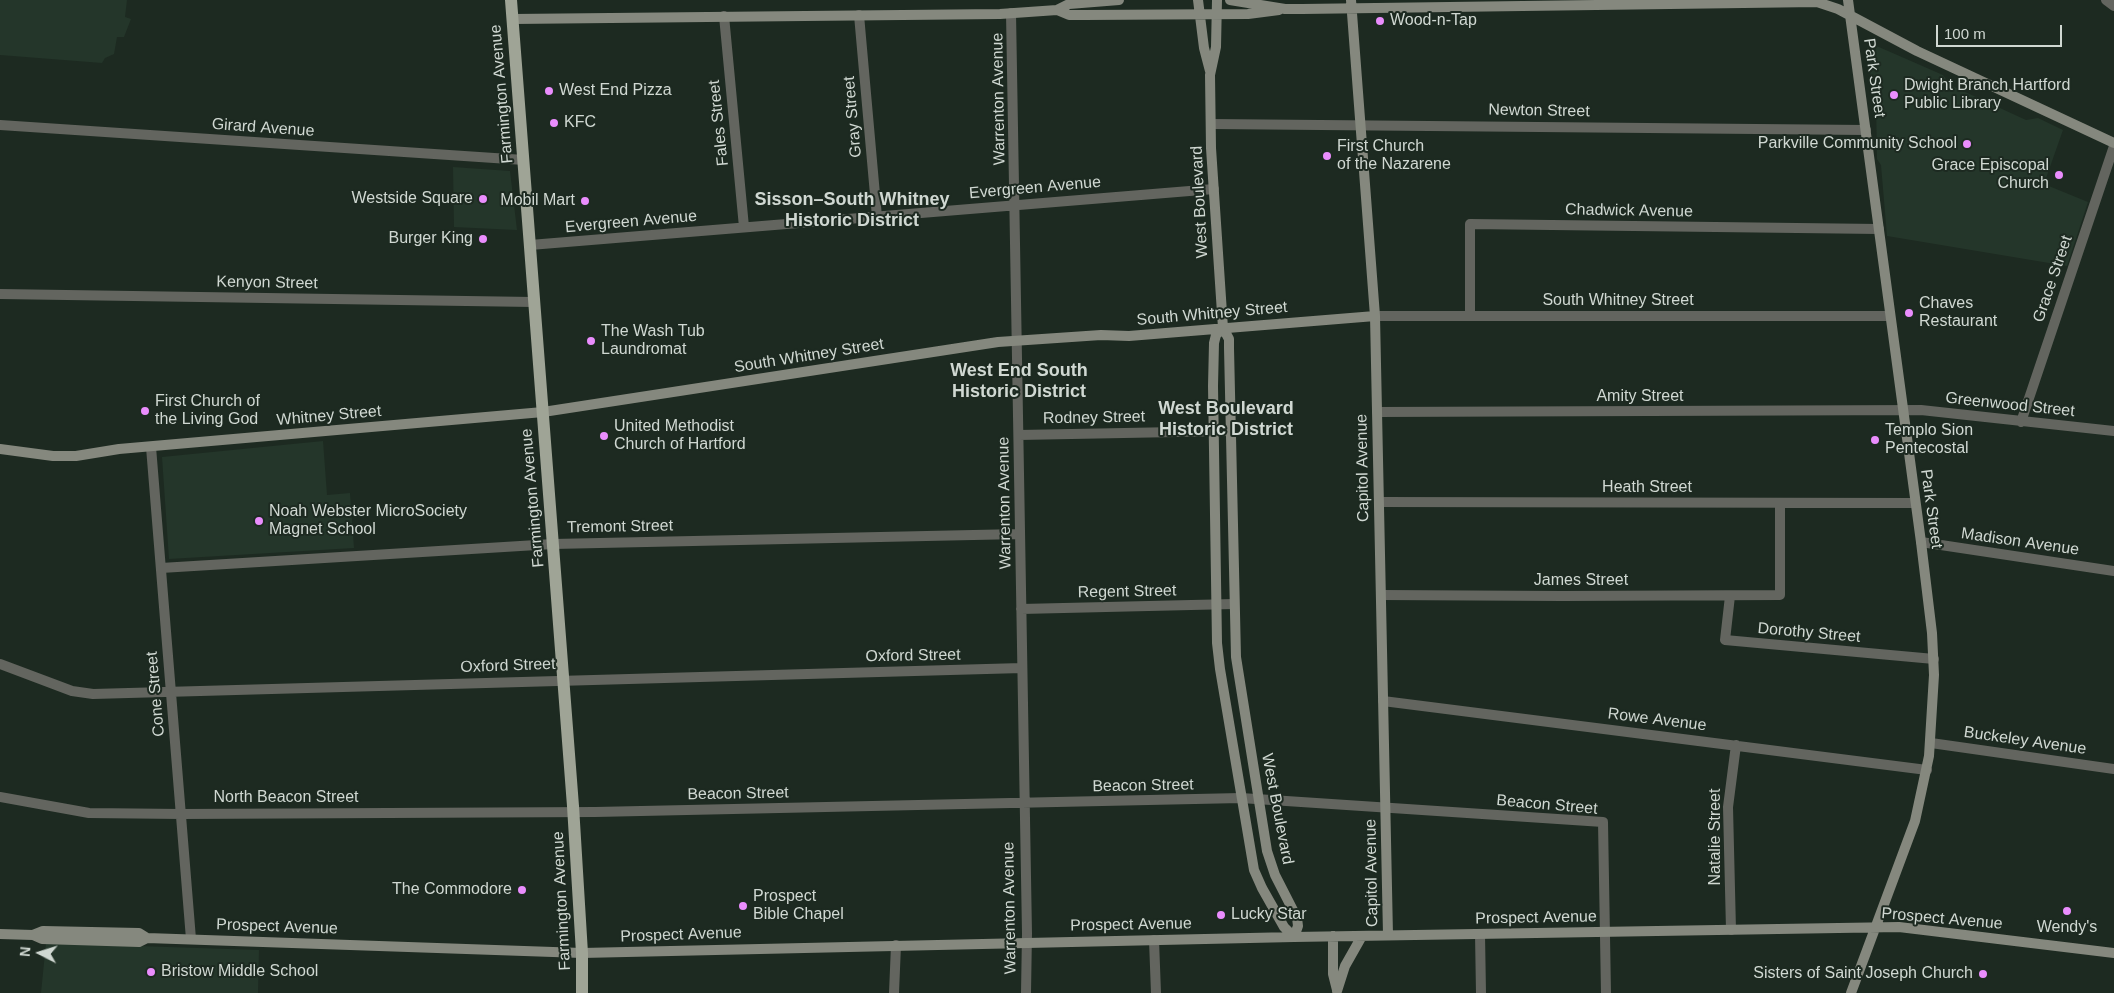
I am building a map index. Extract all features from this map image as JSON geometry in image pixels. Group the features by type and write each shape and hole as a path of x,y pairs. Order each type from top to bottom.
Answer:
{"main road":[{"name":"Farmington Avenue","path":"511,0 573,812 582,953 582,993"},
{"path":"513,19 1012,13 1058,10 1069,4 1119,0"},
{"name":"West Boulevard","path":"1198,0 1204,48 1210,75 1214,190 1223,328 1229,339 1236,656 1271,866 1298,922 1294,937"},
{"name":"West Boulevard","path":"1210,75 1216,47 1217,0"},
{"path":"1230,0 1285,9"},
{"name":"Park Street","path":"1848,0 1916,503 1934,659 1931,743 1916,821 1851,993"},
{"path":"1104,1 1104,15"},
{"path":"1058,10 1069,15 1217,14 1260,13 1285,9 1351,4 1809,1 1825,4 1917,52 2114,144"},
{"name":"Capitol Avenue","path":"1351,4 1375,316 1388,936"},
{"name":"South Whitney Street","path":"542,412 1018,340 1101,335 1129,336 1375,316"},
{"name":"West Boulevard","path":"1223,328 1216,335 1214,343 1217,643 1252,859 1258,879 1284,927 1294,937"},
{"name":"Whitney Street","path":"0,450 65,456 542,412"},
{"path":"1225,701 1242,698"},
{"name":"Prospect Avenue","path":"0,934 33,935 42,939 139,942 147,938 191,939 582,953 1333,936 1877,928 1925,930 2114,953"},
{"path":"1333,936 1333,974 1337,992"},
{"path":"1337,992 1344,966 1362,936"}],"street":[{"path":"2106,0 2114,6"},
{"name":"Warrenton Avenue","path":"1012,13 1027,942 1026,993"},
{"name":"Fales Street","path":"724,16 744,226"},
{"name":"Gray Street","path":"860,16 877,216"},
{"name":"Newton Street","path":"1211,124 1866,130"},
{"name":"Girard Avenue","path":"0,125 524,160"},
{"name":"Grace Street","path":"2021,422 2114,144"},
{"name":"Evergreen Avenue","path":"530,245 1016,204 1214,190"},
{"name":"Chadwick Avenue","path":"1470,316 1470,224 1879,229"},
{"name":"Kenyon Street","path":"0,294 533,302"},
{"name":"South Whitney Street","path":"1375,316 1890,316"},
{"name":"Greenwood Street","path":"1903,411 1921,410 2114,431"},
{"name":"Amity Street","path":"1377,412 1903,411"},
{"name":"Rodney Street","path":"1019,435 1230,431"},
{"name":"Cone Street","path":"151,447 191,939"},
{"name":"Heath Street","path":"1379,502 1916,503"},
{"name":"James Street","path":"1381,595 1780,595 1780,503"},
{"name":"Tremont Street","path":"161,568 553,544 1020,534"},
{"name":"Madison Avenue","path":"1921,542 2114,571"},
{"name":"Dorothy Street","path":"1730,596 1725,640 1934,659"},
{"name":"Regent Street","path":"1022,608 1234,604"},
{"name":"Oxford Street","path":"0,664 82,693 1022,668"},
{"name":"Rowe Avenue","path":"1383,701 1927,770"},
{"name":"Buckeley Avenue","path":"1931,743 2114,769"},
{"name":"Natalie Street","path":"1731,930 1728,807 1736,746"},
{"name":"North Beacon Street","path":"0,796 89,812 181,814 573,812"},
{"name":"Beacon Street","path":"573,812 1241,798 1602,822 1606,932"},
{"path":"1606,932 1606,993"},
{"path":"1480,934 1481,993"},
{"path":"1154,940 1156,993"},
{"path":"894,993 896,945"}],"shaded area":[{"path":"0,0 127,0 125,17 131,19 124,37 117,37 114,54 105,58 102,63 0,55"},
{"name":"Parkville Community School","path":"1872,44 1943,75 1950,85 2026,120 2038,118 2063,130 2044,184 2088,202 2067,266 1887,236 1881,165 1877,159 1876,101 1866,53 1867,48"},
{"name":"Westside Square","path":"453,167 510,171 517,230 454,227"},
{"name":"Noah Webster MicroSociety Magnet School","path":"323,441 327,495 350,493 354,548 169,559 162,457"},
{"name":"Bristow Middle School","path":"46,943 259,950 258,993 41,993"}],"place":[{"name":"Wood-n-Tap","path":"1380,21"},
{"name":"West End Pizza","path":"549,91"},
{"name":"Dwight Branch Hartford Public Library","path":"1894,95"},
{"name":"KFC","path":"554,123"},
{"name":"Parkville Community School","path":"1967,144"},
{"name":"First Church of the Nazarene","path":"1327,156"},
{"name":"Grace Episcopal Church","path":"2059,175"},
{"name":"Westside Square","path":"483,199"},
{"name":"Mobil Mart","path":"585,201"},
{"name":"Burger King","path":"483,239"},
{"name":"Chaves Restaurant","path":"1909,313"},
{"name":"The Wash Tub Laundromat","path":"591,341"},
{"name":"First Church of the Living God","path":"145,411"},
{"name":"United Methodist Church of Hartford","path":"604,436"},
{"name":"Templo Sion Pentecostal","path":"1875,440"},
{"name":"Noah Webster MicroSociety Magnet School","path":"259,521"},
{"name":"The Commodore","path":"522,890"},
{"name":"Prospect Bible Chapel","path":"743,906"},
{"name":"Wendy's","path":"2067,911"},
{"name":"Lucky Star","path":"1221,915"},
{"name":"Bristow Middle School","path":"151,972"},
{"name":"Sisters of Saint Joseph Church","path":"1983,974"}],"district":[{"name":"Sisson–South Whitney Historic District","path":"852,210"},
{"name":"West End South Historic District","path":"1019,381"},
{"name":"West Boulevard Historic District","path":"1226,419"}]}
